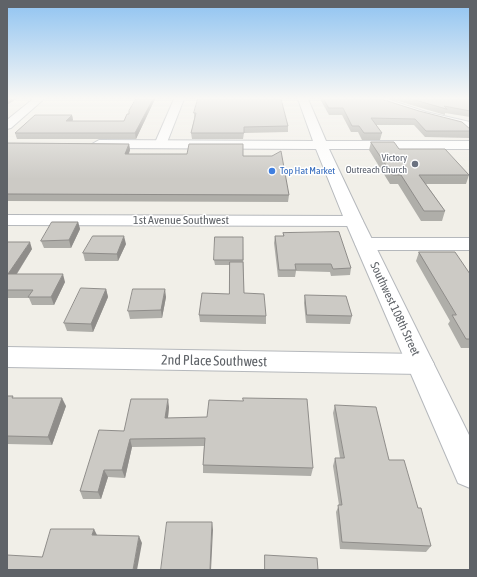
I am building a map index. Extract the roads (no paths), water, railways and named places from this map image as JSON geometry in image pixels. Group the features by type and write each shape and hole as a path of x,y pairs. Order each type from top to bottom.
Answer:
{"street":[{"path":"160,145 168,126"},
{"name":"Southwest 108th Street","path":"314,126 364,244 470,472"},
{"path":"83,144 470,145"},
{"name":"1st Avenue Southwest","path":"7,220 354,221"},
{"path":"364,244 470,244"},
{"name":"2nd Place Southwest","path":"7,357 421,364"}],"place":[{"name":"Victory Outreach Church","path":"415,164"},
{"name":"Top Hat Market","path":"272,171"}]}
